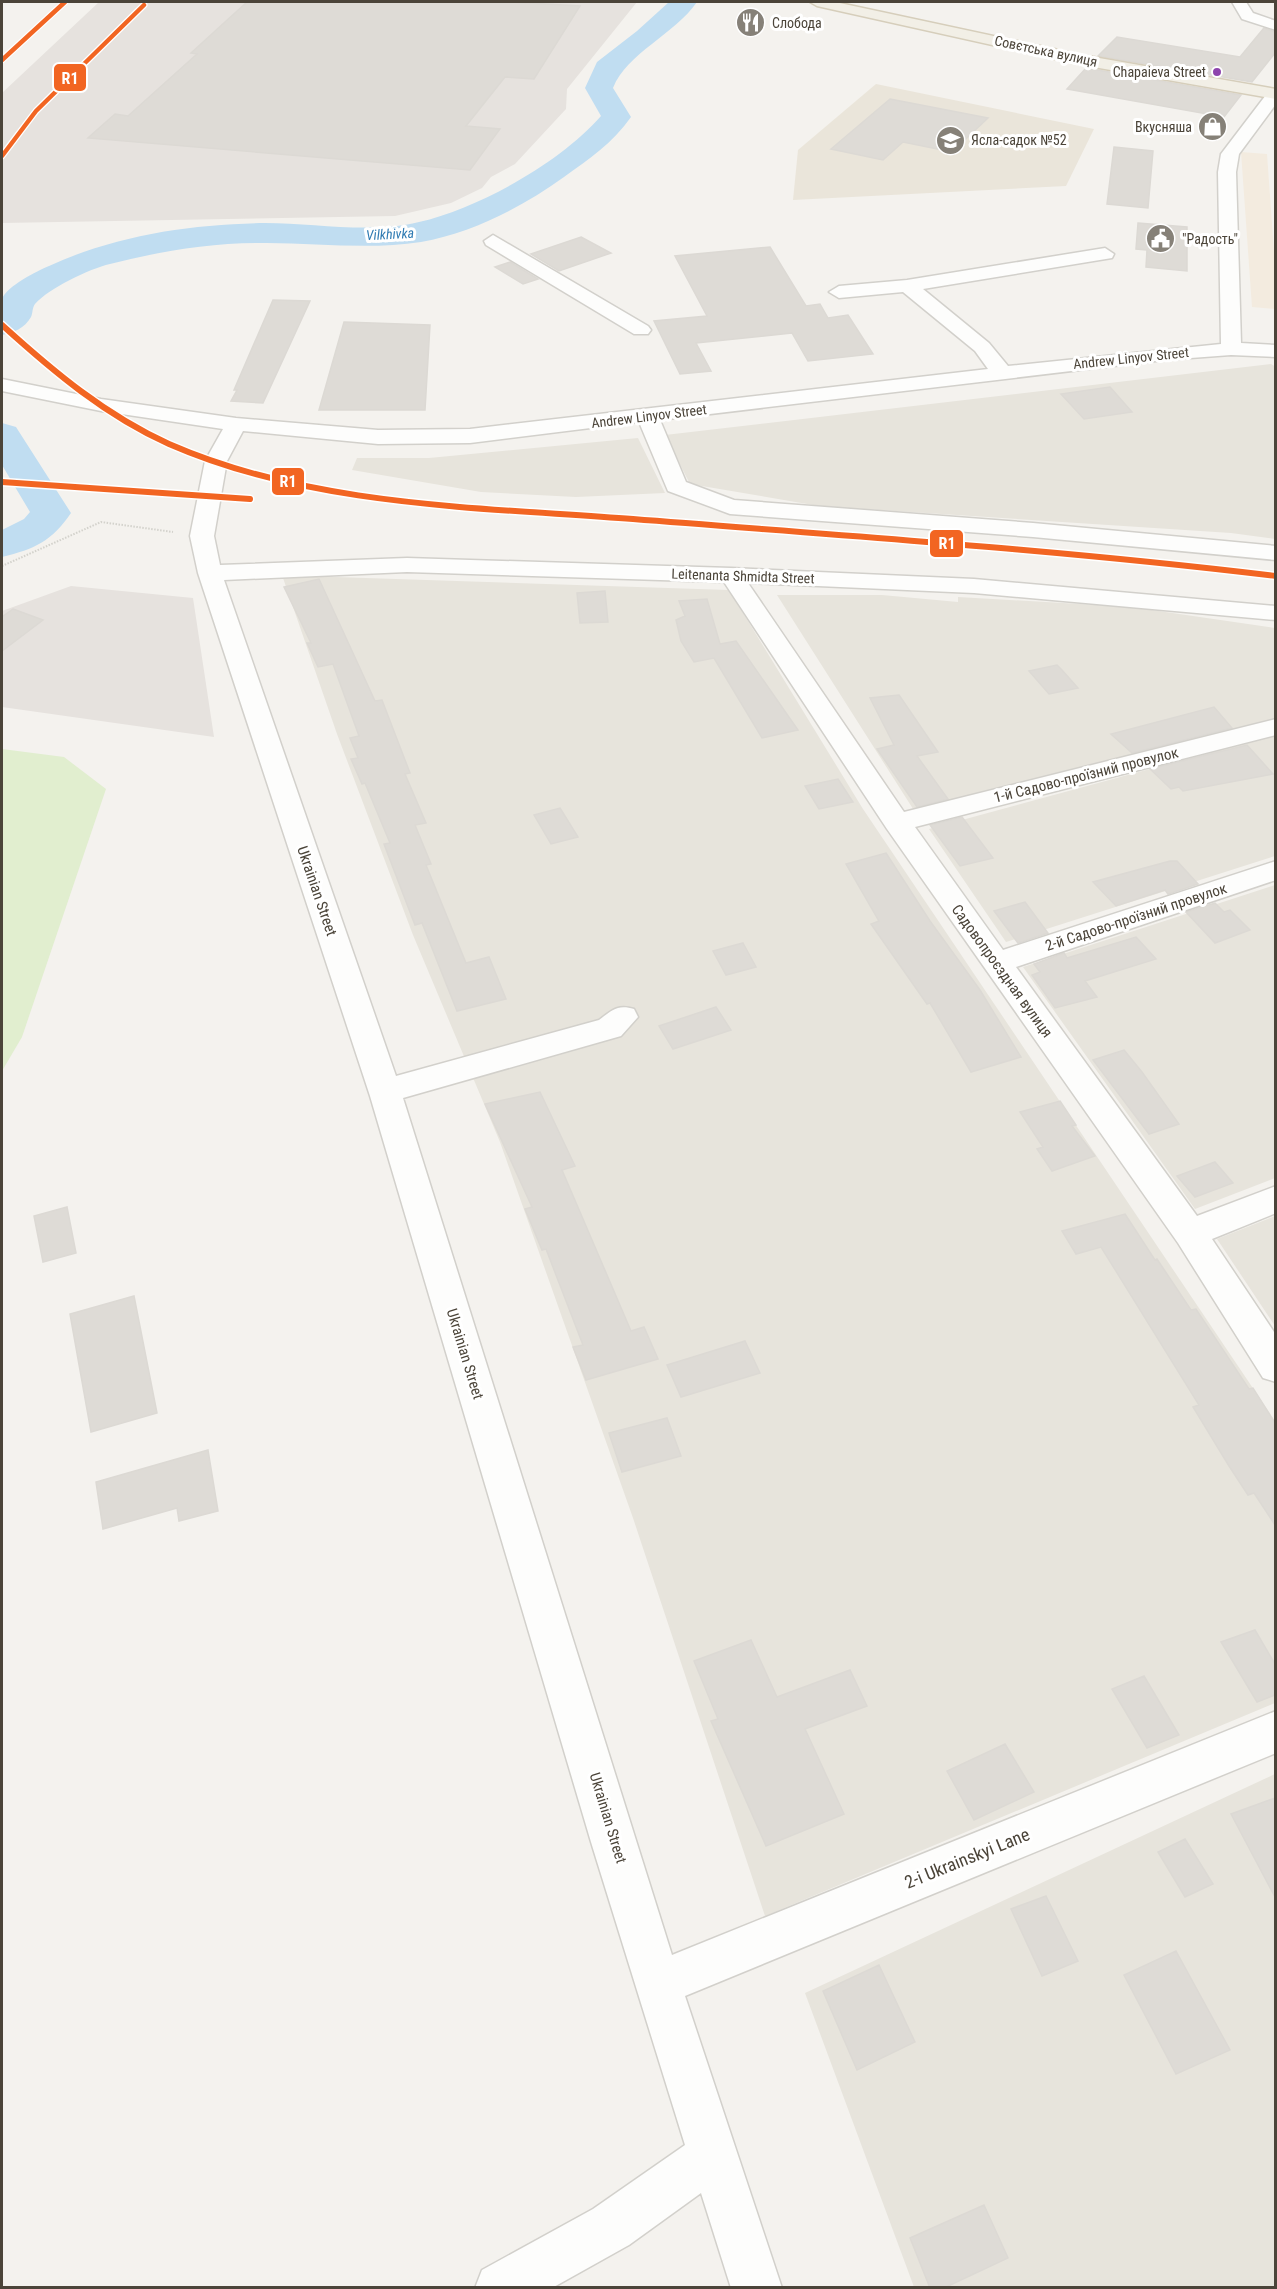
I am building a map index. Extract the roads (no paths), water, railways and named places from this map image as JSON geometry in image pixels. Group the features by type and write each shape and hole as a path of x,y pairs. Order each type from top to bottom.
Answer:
{"main road":[{"name":"Совєтська вулиця","path":"817,2 1082,60 1275,94"}],"street":[{"path":"1239,2 1247,16 1275,26"},
{"path":"1231,349 1227,172 1230,154 1251,129 1275,94"},
{"path":"1251,129 1272,132"},
{"path":"493,241 641,330"},
{"path":"839,292 907,286 1105,254"},
{"path":"907,286 982,347 1002,372"},
{"name":"Andrew Linyov Street","path":"2,384 101,405 236,424 389,437 470,436 648,417 1002,372 1231,349 1275,351"},
{"path":"648,417 676,486 730,507 1033,530 1275,553"},
{"name":"Ukrainian Street","path":"236,424 216,461 202,536 210,573 385,1091 658,1984 757,2288"},
{"name":"Leitenanta Shmidta Street","path":"210,573 407,565 731,575 974,586 1275,613"},
{"name":"Садовопроєздная вулиця","path":"731,575 897,823 1190,1233 1275,1366"},
{"name":"1-й Садово-проїзний провулок","path":"897,823 1275,727"},
{"name":"2-й Садово-проїзний провулок","path":"996,963 1275,870"},
{"path":"385,1091 610,1028 623,1017"},
{"path":"1190,1233 1275,1199"},
{"name":"2-i Ukrainskyi Lane","path":"658,1984 1275,1732"},
{"path":"500,2288 610,2227 712,2155"}],"waterway":[{"name":"Vilkhivka","path":"2,325 13,317 18,301 43,281 93,258 160,241 264,233 382,236 421,232 466,218 517,196 598,138 616,117 599,88 607,68 647,37 684,2"},
{"name":"Vilkhivka","path":"2,435 51,513 39,528 2,545"}],"place":[{"name":"Слобода","path":"751,23"},
{"name":"Chapaieva Street","path":"1217,72"},
{"name":"Вкусняша","path":"1213,127"},
{"name":"Ясла-садок №52","path":"950,140"},
{"name":"\"Радость\"","path":"1161,239"}]}
